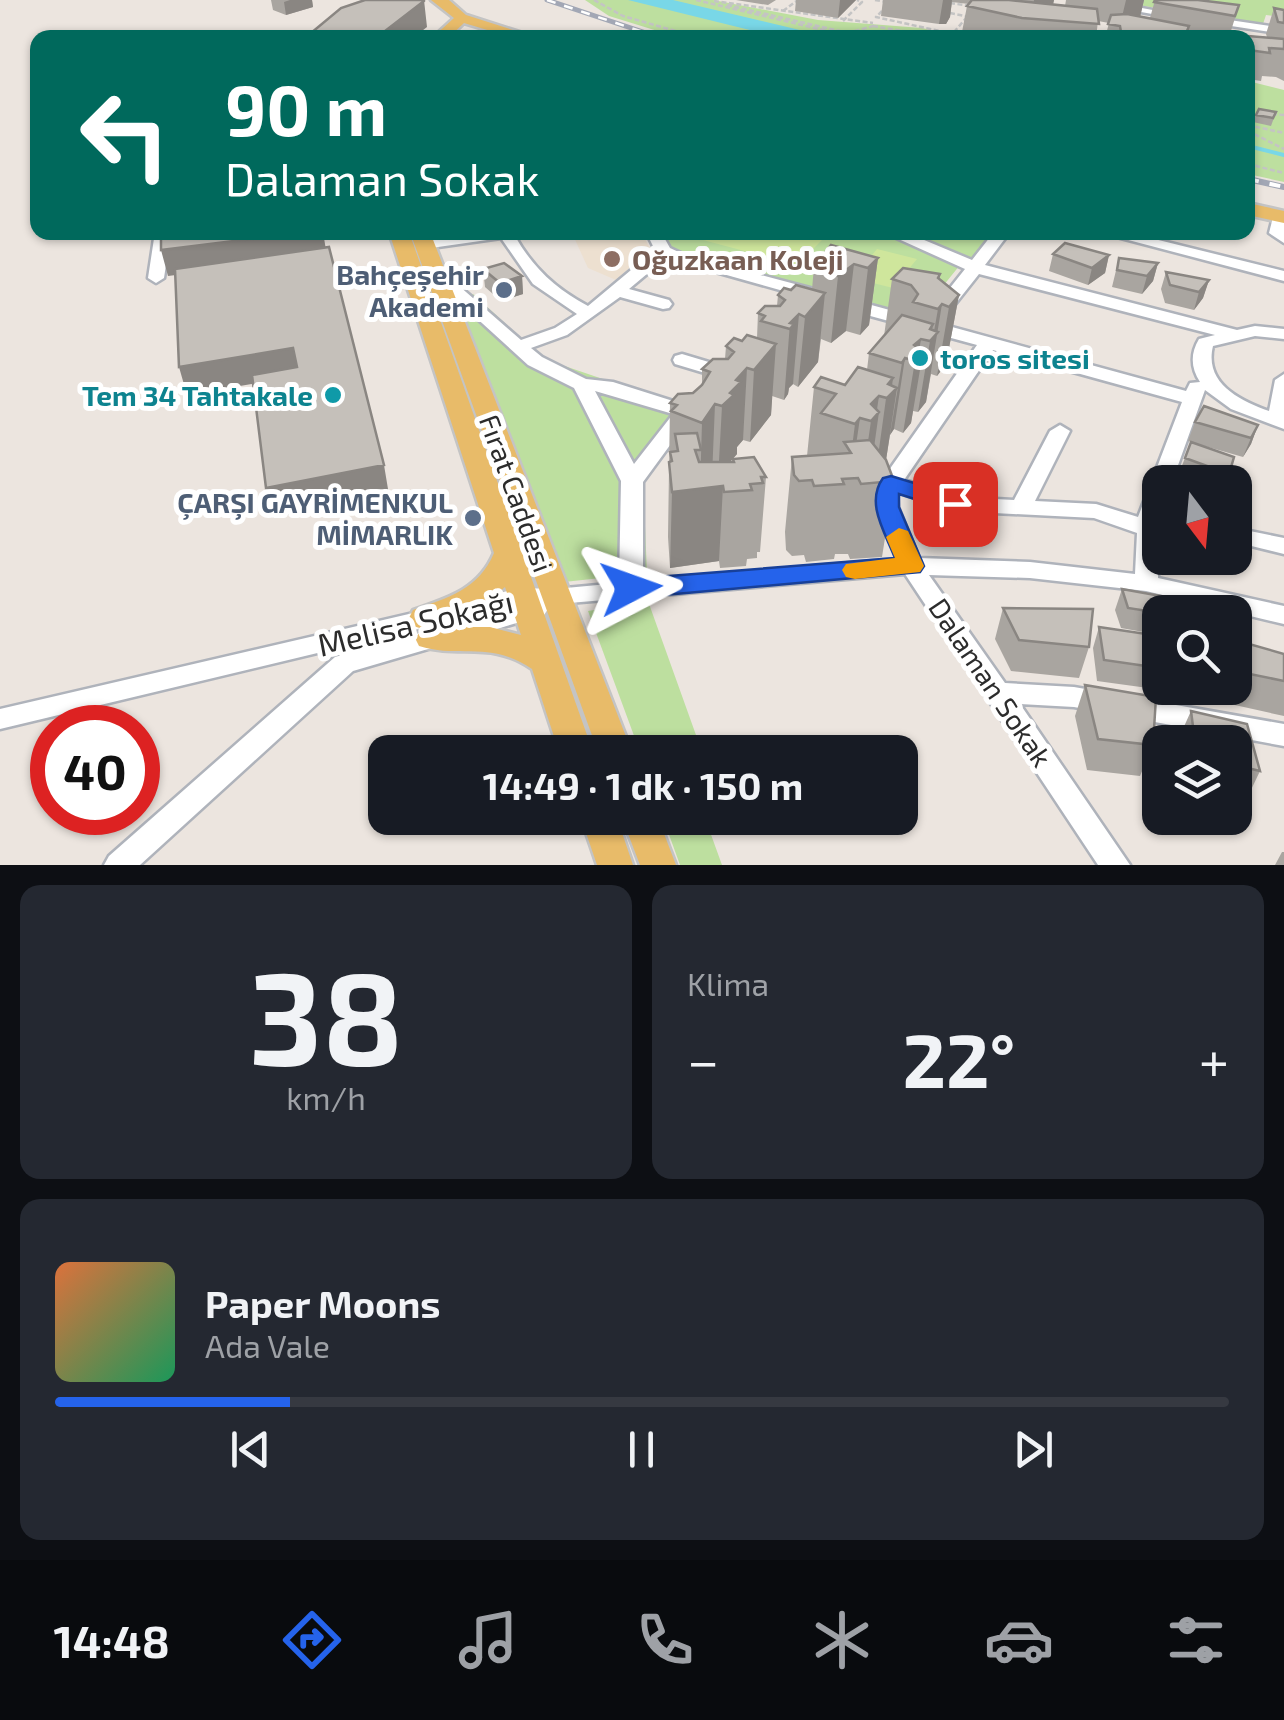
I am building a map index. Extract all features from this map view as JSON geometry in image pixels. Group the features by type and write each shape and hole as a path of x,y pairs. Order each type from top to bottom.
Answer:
{"main road":[{"path":"438,0 459,15 501,30"},
{"path":"446,30 459,15 478,7 531,30"},
{"path":"471,30 500,16"},
{"path":"1255,203 1283,214"},
{"path":"1255,210 1283,214"},
{"name":"Fırat Caddesi","path":"402,240 570,735"},
{"name":"Fırat Caddesi","path":"423,240 608,735"},
{"name":"Fırat Caddesi","path":"427,628 496,582 507,556"},
{"path":"427,628 514,642 544,661"},
{"path":"604,835 615,865"},
{"path":"647,835 658,865"}],"street":[{"path":"1078,0 1284,26"},
{"path":"1104,0 1256,25"},
{"path":"1270,19 1284,26"},
{"path":"1255,30 1256,25"},
{"path":"1283,214 1277,234 1284,238"},
{"path":"156,278 162,240"},
{"path":"508,240 532,276 557,297 588,313"},
{"path":"658,240 664,250 801,300 928,326 1193,399"},
{"path":"909,240 976,268 1231,334 1284,334"},
{"path":"928,326 997,240"},
{"path":"1138,240 1284,276"},
{"path":"521,345 542,342 569,329 664,250"},
{"path":"436,274 536,361 582,384 712,386"},
{"path":"615,290 663,304"},
{"path":"1167,465 1202,376 1198,358 1205,343 1231,334"},
{"path":"988,342 891,483 955,504 1096,511 1142,519"},
{"path":"682,360 712,386"},
{"path":"1202,376 1254,414 1280,422 1284,380"},
{"path":"582,384 632,481 631,588"},
{"path":"632,481 712,386"},
{"path":"1021,508 1060,431"},
{"name":"Dalaman Sokak","path":"891,483 886,490 887,507 911,566 1115,865"},
{"path":"1252,539 1284,546"},
{"path":"555,597 911,566 1030,570 1146,584 1284,615"},
{"path":"1146,584 1147,575"},
{"name":"Melisa Sokağı","path":"0,720 555,597"},
{"name":"Melisa Sokağı","path":"119,865 344,664 427,628"},
{"path":"998,693 1074,697 1284,735"}],"path":[{"path":"594,0 623,16 672,30"},
{"path":"696,0 823,30"},
{"path":"714,0 910,30"},
{"path":"714,0 836,30"},
{"path":"783,11 798,0"},
{"path":"843,22 862,2 856,0"},
{"path":"875,0 894,5 886,6 876,16 876,30"},
{"path":"946,2 976,7 956,30"},
{"path":"950,13 971,13"},
{"path":"876,16 944,30"},
{"path":"858,30 873,25"},
{"path":"1270,114 1284,115"},
{"path":"1255,129 1284,133"},
{"path":"1255,132 1284,149"},
{"path":"1255,166 1284,172"}],"shaded area":[{"name":"Oğuzkaan Koleji","path":"575,240 646,240 650,249 616,280 588,268"}],"green space":[{"path":"585,0 713,0 818,20 931,30 654,30 609,16"},
{"path":"1104,0 1284,0 1284,17 1266,15 1263,24"},
{"path":"1255,83 1284,90 1284,182 1255,176"},
{"path":"664,240 900,240 960,265 918,317 686,256"},
{"path":"703,240 822,240 797,265"},
{"path":"917,240 986,240 970,262"},
{"path":"877,249 917,259 893,288 853,278"},
{"path":"473,294 544,359 694,410 643,479 647,573 564,582 459,306"},
{"path":"648,601 696,735 634,735 588,611"},
{"path":"669,835 711,835 722,865 680,865"}],"water":[{"path":"628,0 673,0 799,30 750,30"}],"building":[{"path":"365,0 424,0 386,30 315,30 341,8"},
{"path":"972,0 1097,9 1099,24 1022,18 967,6"},
{"path":"1155,0 1198,0 1239,5 1235,16"},
{"path":"1274,8 1284,10 1284,23 1278,22"},
{"path":"1127,14 1189,26 1187,30 1121,30 1120,26 1108,24 1111,15"},
{"path":"1255,37 1284,39 1284,49 1269,48 1270,53 1255,51"},
{"path":"1259,109 1276,112 1273,118 1256,115"},
{"path":"161,240 243,240 161,250"},
{"path":"1065,243 1109,255 1092,268 1053,254"},
{"path":"831,245 878,258 868,268 854,264 838,276 814,266"},
{"name":"Tem 34 Tahtakale","path":"329,247 384,465 266,488 252,375 297,367 293,348 179,367 175,269"},
{"path":"1119,258 1158,263 1147,276 1117,270"},
{"path":"504,263 522,276 500,283 483,269"},
{"path":"903,268 940,274 938,278 959,295 949,307 942,304 938,309 913,302 918,294 911,285 892,279"},
{"path":"1166,272 1209,280 1199,292 1170,285"},
{"path":"796,285 825,293 805,317 799,314 790,323 794,324 790,329 761,321 765,316 758,313 765,306 780,306 785,300 778,295 784,288 791,290"},
{"path":"902,315 933,324 930,329 938,332 930,341 921,339 914,345 923,352 915,361 905,358 902,363 869,353"},
{"path":"747,335 776,344 754,370 747,368 736,380 741,382 730,393 734,395 722,406 715,404 702,423 671,411 677,405 670,403 678,394 693,393 702,385 710,372 702,369 713,359 728,359 734,352 726,346 734,338 742,341"},
{"path":"858,367 893,378 888,384 897,388 887,398 879,396 871,404 879,412 871,421 860,418 855,424 821,413 836,394 814,387 821,377 845,385"},
{"path":"1204,406 1258,425 1251,438 1195,422"},
{"path":"697,433 701,450 695,450 699,462 734,462 733,459 754,457 766,477 761,477 763,483 750,484 752,490 724,492 723,486 672,492 669,462 670,452 678,451 675,434"},
{"path":"870,440 886,460 894,481 861,484 858,478 842,479 844,484 814,486 812,480 799,481 794,475 792,457 851,453 844,442"},
{"path":"1191,442 1234,457 1232,465 1204,465 1185,458"},
{"path":"1122,589 1155,595 1142,595 1142,610 1128,608"},
{"path":"1003,608 1093,609 1089,647 1019,640"},
{"path":"1099,627 1142,633 1142,665 1104,660"},
{"path":"1252,645 1284,654 1284,681 1252,674"},
{"path":"1085,685 1142,695 1142,705 1156,705 1154,725 1142,725 1142,744 1098,739"},
{"path":"1191,711 1247,725 1193,725"},
{"path":"1252,742 1260,771 1252,769"}],"waterway":[{"path":"1255,148 1284,155"}],"railway":[{"path":"547,0 637,30"},
{"path":"1255,181 1284,187"}],"slow traffic":[{"path":"855,570 911,566 899,537"}],"place":[{"name":"Oğuzkaan Koleji","path":"612,259"},
{"name":"Bahçeşehir Akademi","path":"504,290"},
{"name":"toros sitesi","path":"920,358"},
{"name":"Tem 34 Tahtakale","path":"333,395"},
{"name":"ÇARŞI GAYRİMENKUL MİMARLIK","path":"473,518"}],"route":[{"path":"631,588 911,566 887,507 886,490 891,483 955,504"}]}
